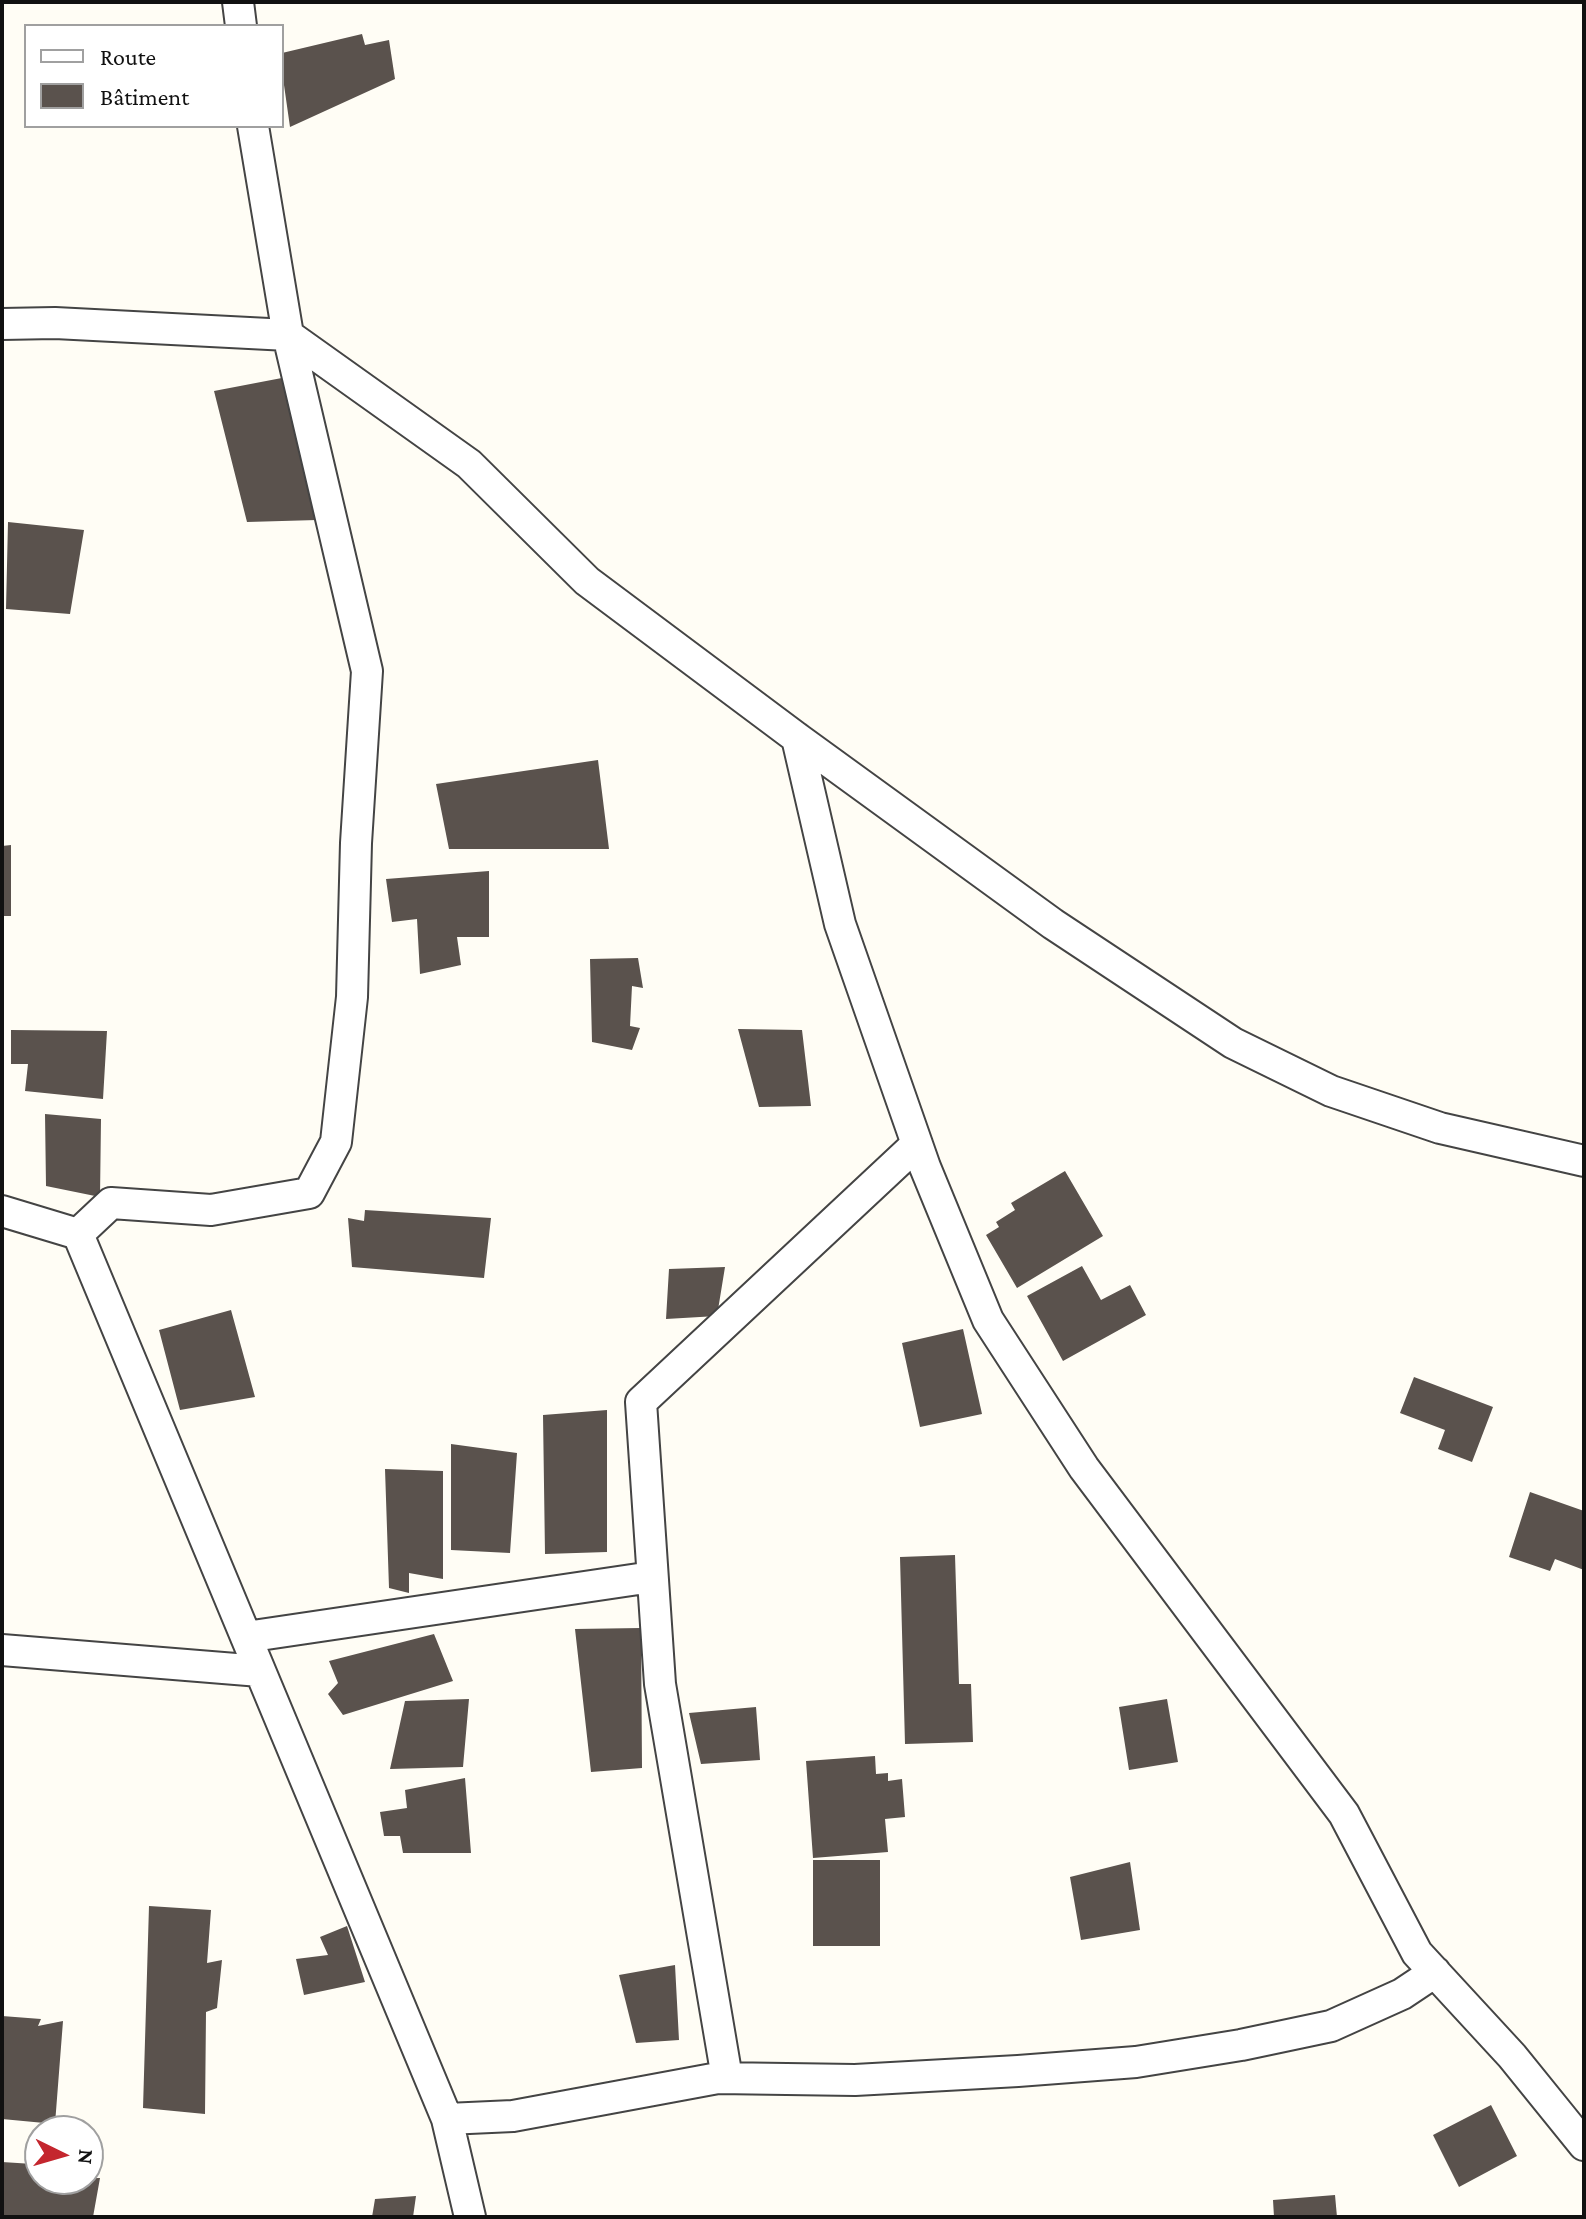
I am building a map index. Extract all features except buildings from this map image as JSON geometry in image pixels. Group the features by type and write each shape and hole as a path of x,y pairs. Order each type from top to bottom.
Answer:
{"street":[{"path":"238,2 241,24"},
{"path":"78,1234 111,1203 211,1210 309,1193 336,1142 352,997 356,843 367,671 288,335 253,128"},
{"path":"2,324 55,323 288,335 469,464 587,581 1053,924 1233,1043 1331,1091 1440,1128 1584,1161"},
{"path":"797,738 840,924 917,1144 988,1320 1084,1468 1344,1814 1417,1953 1512,2056 1584,2145"},
{"path":"727,2078 660,1684 641,1402 917,1144"},
{"path":"2,1211 78,1234"},
{"path":"78,1234 447,2119 470,2217"},
{"path":"246,1637 652,1577"},
{"path":"2,1650 260,1671"},
{"path":"447,2119 513,2116 727,2078 855,2080 1136,2062 1331,2026 1402,1994 1435,1972"}]}
